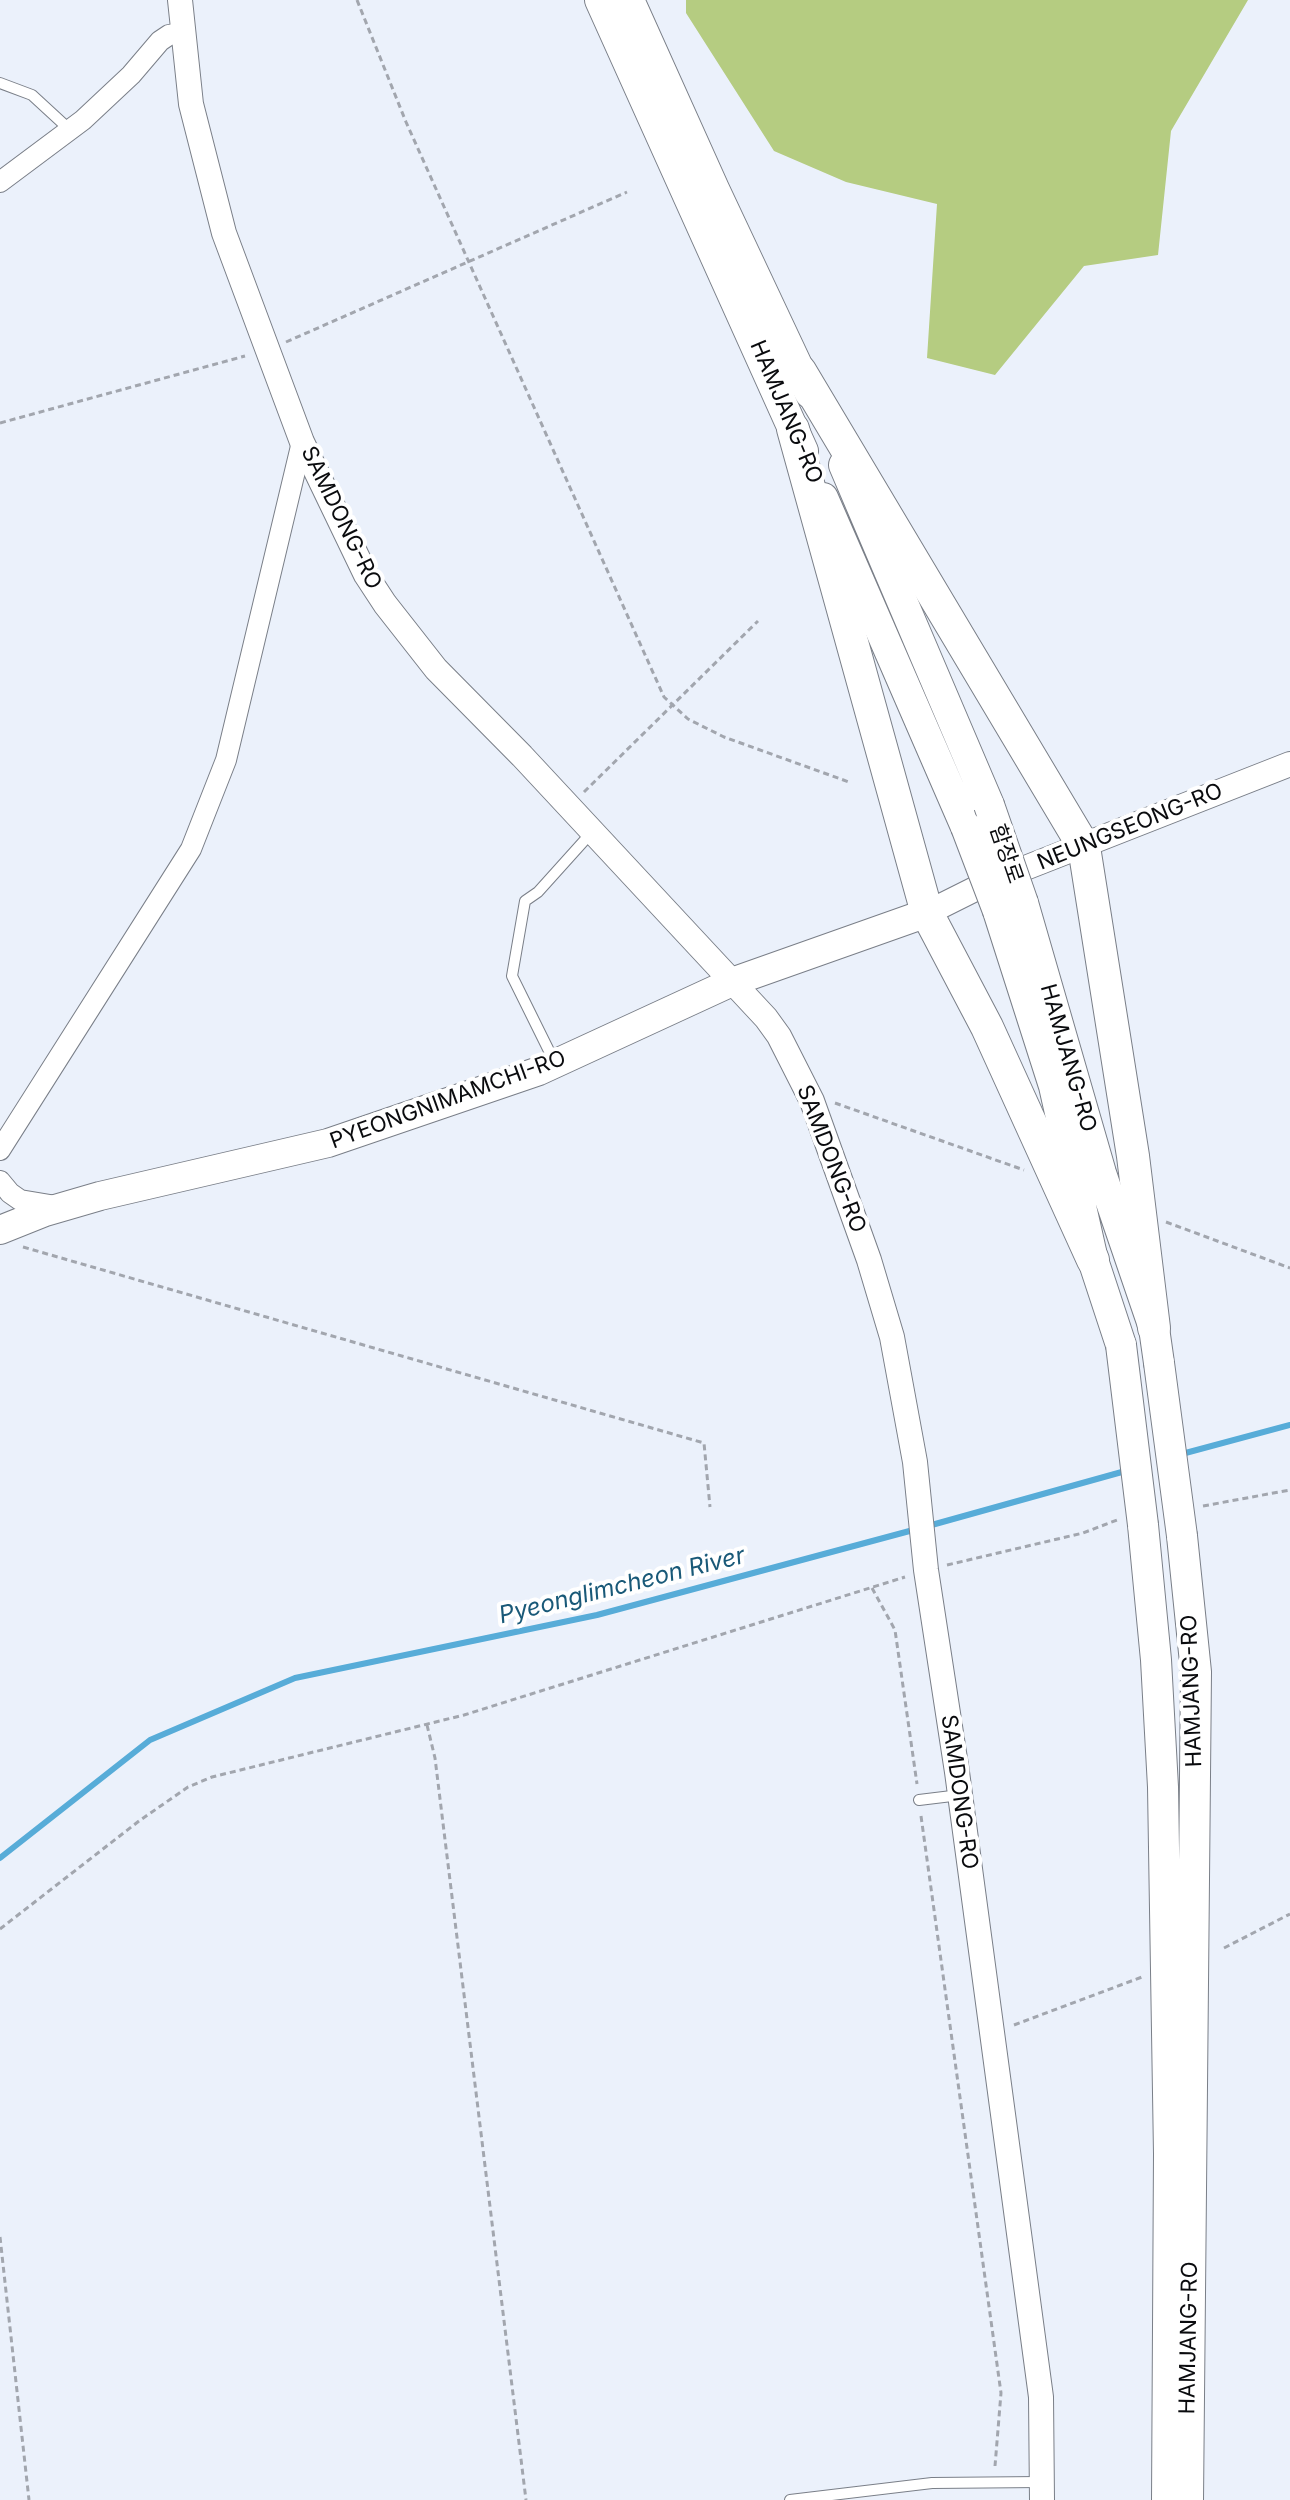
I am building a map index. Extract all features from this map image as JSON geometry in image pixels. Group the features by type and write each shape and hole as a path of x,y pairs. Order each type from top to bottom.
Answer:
{"highway":[{"path":"800,371 1084,847 1133,1156 1154,1328"},
{"path":"793,429 927,913 987,1027 1093,1260"}],"main road":[{"name":"HAMJANG-RO","path":"600,0 793,429 966,827 1010,907 1154,1328 1182,1536 1196,1672 1188,2500"},
{"name":"HAMJANG-RO","path":"629,0 837,449 989,805"},
{"name":"함장로","path":"989,805 1010,907"},
{"name":"HAMJANG-RO","path":"1010,907 1093,1260 1121,1345 1134,1522 1156,1660 1163,1787 1169,2154 1167,2500"},
{"name":"PYEONGNIMAMCHI-RO","path":"1,1230 64,1207 328,1143 556,1063 732,982 927,913"}],"street":[{"name":"SAMDONG-RO","path":"180,0 191,104 224,233 302,442 350,544 385,604 436,669 766,1018 779,1036 812,1101 869,1260 892,1337 915,1462 926,1565 1041,2397 1042,2491"},
{"path":"0,182 70,130 131,75 160,41 169,35 182,33"},
{"path":"1,1151 191,849 226,760 302,442"},
{"name":"NEUNGSEONG-RO","path":"927,913 987,883 1290,764"},
{"path":"0,1181 20,1200 64,1207"}],"lane":[{"path":"0,83 32,95 70,130"},
{"path":"556,1063 512,976 525,901 538,892 592,832"},
{"path":"919,1800 960,1795"},
{"path":"790,2500 932,2483 993,2482 1042,2491"}],"path":[{"path":"357,0 406,122 655,682 672,706 688,719 724,737 849,782"},
{"path":"0,423 268,350 627,192"},
{"path":"569,807 758,621"},
{"path":"812,1101 832,1101 1031,1173"},
{"path":"1165,1222 1290,1268"},
{"path":"1,1230 11,1241 33,1251 704,1443 710,1507"},
{"path":"1199,1507 1290,1490"},
{"path":"0,1929 119,1836 201,1781 230,1771 427,1725 872,1588 926,1565 1060,1539 1109,1521 1134,1522"},
{"path":"872,1588 895,1630 1001,2393 993,2482"},
{"path":"427,1725 435,1758 526,2500"},
{"path":"1224,1948 1290,1914"},
{"path":"992,2032 1150,1974"},
{"path":"0,2237 29,2500"}],"green space":[{"path":"686,0 1248,0 1171,131 1158,255 1084,266 995,375 927,358 937,204 846,182 774,151 686,13"}],"waterway":[{"name":"Pyeonglimcheon River","path":"1178,1455 1290,1425"},
{"name":"Pyeonglimcheon River","path":"928,1526 1129,1470"},
{"name":"Pyeonglimcheon River","path":"0,1858 150,1740 295,1678 597,1615 917,1529"}]}
